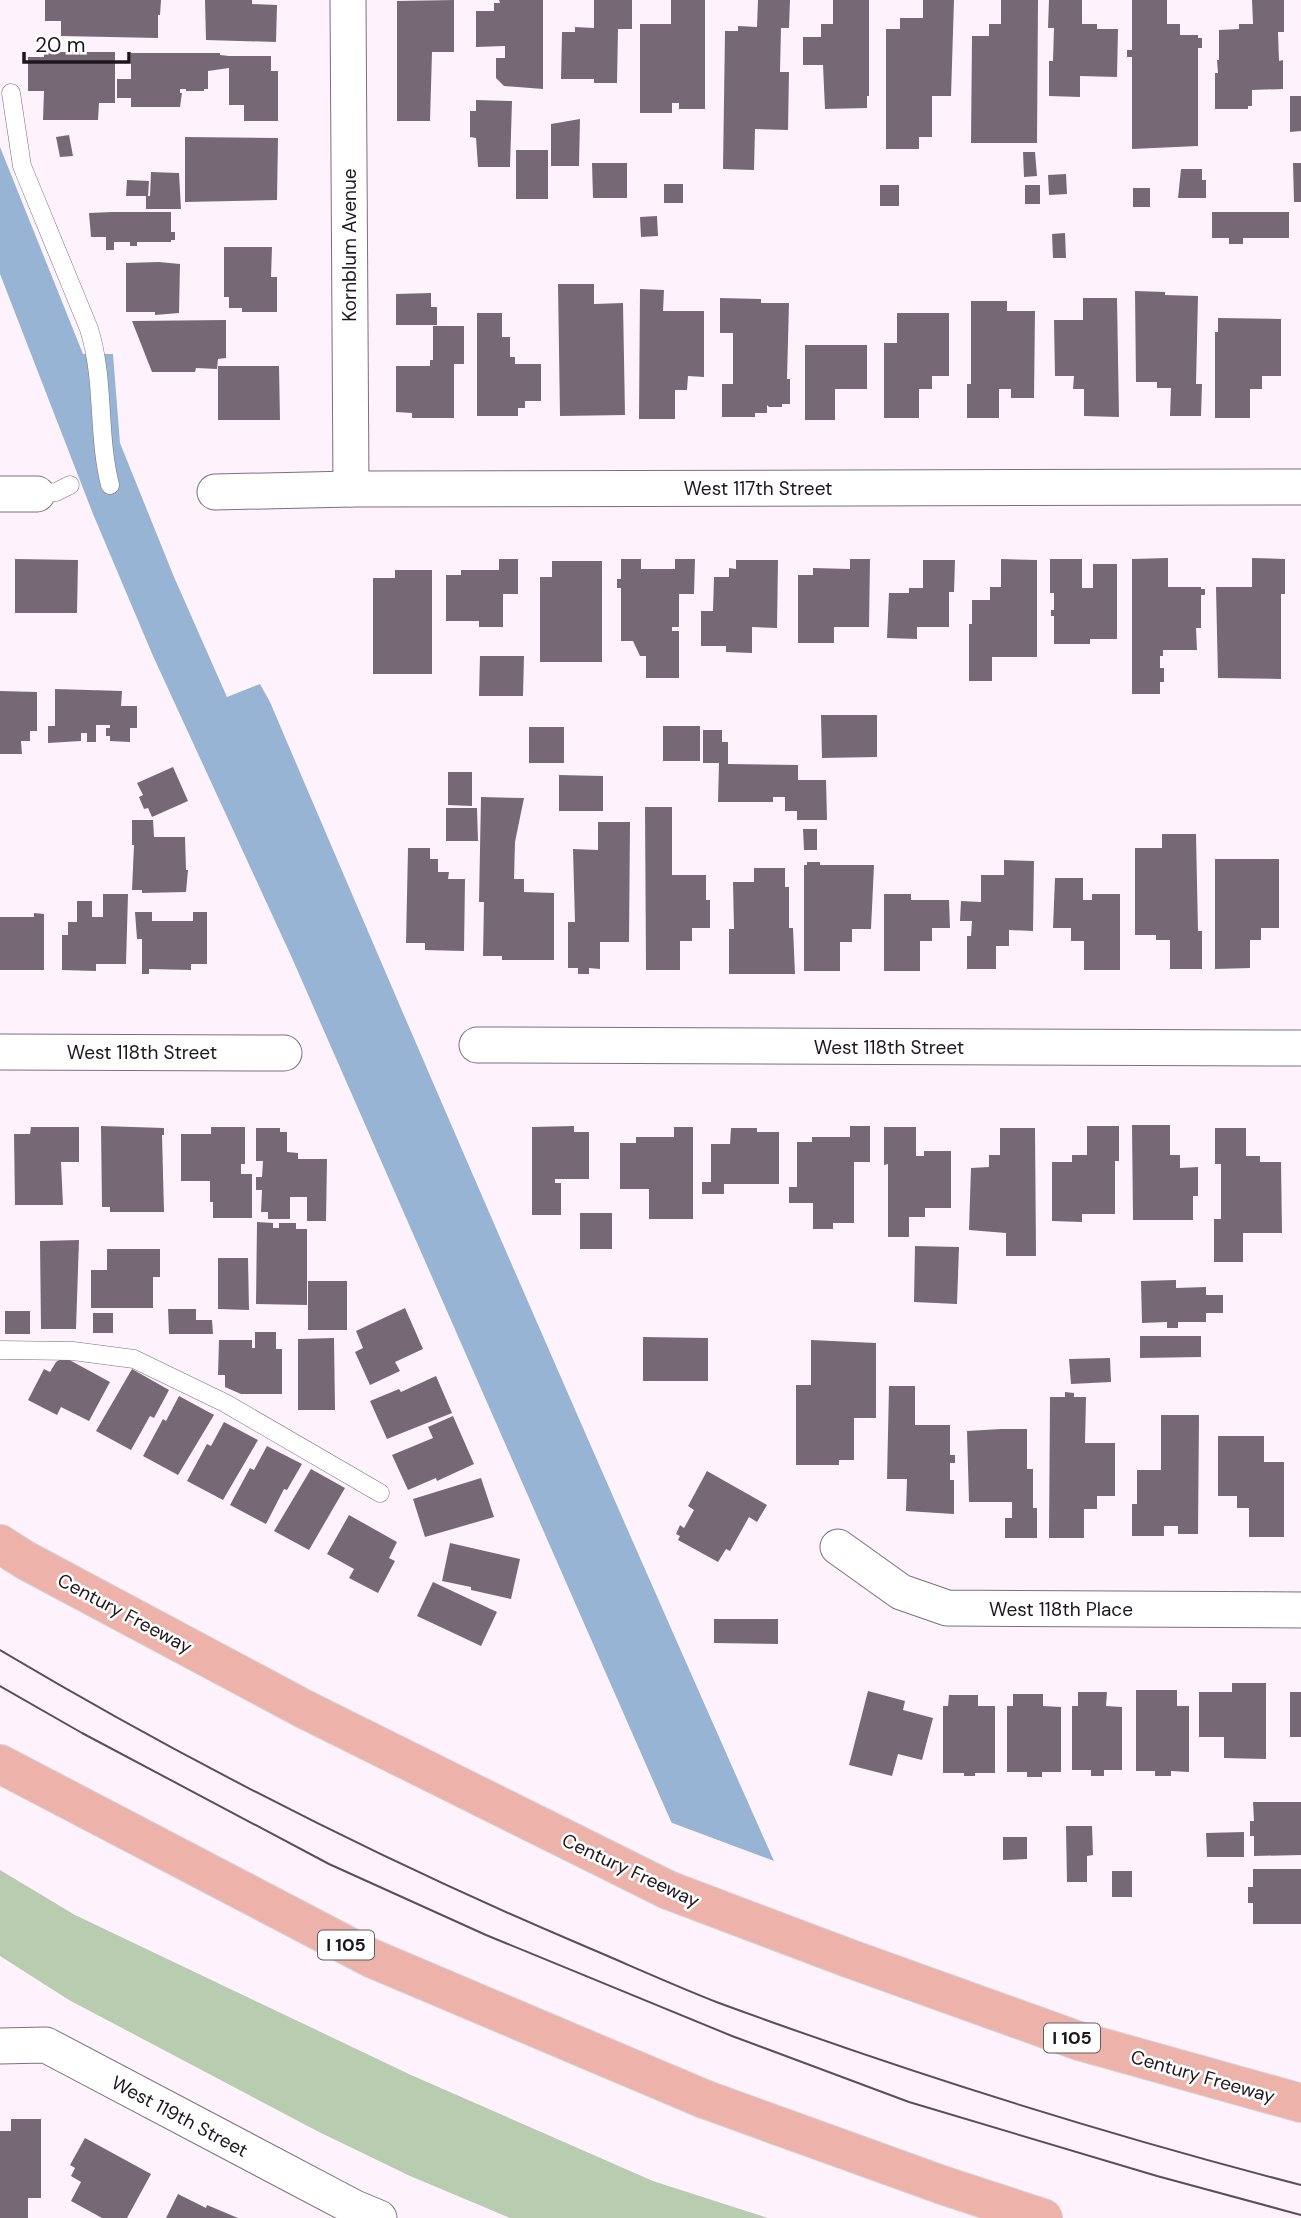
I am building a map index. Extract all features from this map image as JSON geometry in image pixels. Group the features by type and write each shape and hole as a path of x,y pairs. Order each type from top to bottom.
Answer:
{"highway":[{"name":"Century Freeway","path":"0,1544 25,1560 304,1709 667,1890 1079,2040 1301,2103"},
{"name":"I 105","path":"0,1764 370,1958 704,2099 945,2186 1043,2218"}],"street":[{"name":"Kornblum Avenue","path":"348,0 351,489"},
{"name":"West 117th Street","path":"208,492 351,489 1301,487"},
{"path":"0,494 37,495"},
{"name":"West 118th Street","path":"477,1045 1301,1048"},
{"name":"West 118th Street","path":"0,1052 284,1053"},
{"name":"West 118th Place","path":"838,1548 901,1592 947,1608 1301,1611"},
{"name":"West 119th Street","path":"0,2046 46,2045 363,2215"}],"lane":[{"path":"11,93 22,166 96,352 103,456 110,485"},
{"path":"37,495 56,492 70,485"},
{"path":"0,1350 73,1351 134,1359 225,1403 380,1493"}],"green space":[{"path":"0,1870 75,1915 411,2075 653,2181 768,2218 510,2218 410,2176 317,2131 69,2000 0,1956"}],"water":[{"path":"0,147 83,354 113,354 120,443 174,577 227,697 260,684 270,702 598,1462 934,2218 845,2218 292,958 153,656 93,514 0,274"}],"pier":[{"path":"667,1821 777,1862 938,2218 841,2218"}],"building":[{"path":"45,0 161,0 158,38 61,36 61,21 45,21"},
{"path":"205,0 252,0 252,4 277,5 276,42 206,40"},
{"path":"454,0 454,52 432,52 430,121 397,121 397,1"},
{"path":"499,0 543,0 543,89 504,86 496,78 496,58 505,58 505,46 476,47 476,11 494,11 494,3 500,3"},
{"path":"594,0 632,0 632,29 618,29 617,83 594,83 594,79 561,79 562,32 575,32 575,27 594,28"},
{"path":"671,0 705,0 705,109 679,109 679,103 672,103 672,113 640,113 640,24 671,24"},
{"path":"758,0 790,0 789,28 781,28 780,72 789,72 788,130 755,129 754,170 723,169 725,31 738,31 738,26 757,27"},
{"path":"833,0 869,0 867,108 825,109 823,65 803,65 803,37 821,37 821,24 833,24"},
{"path":"923,0 954,0 951,96 932,96 932,137 919,137 919,149 886,149 886,29 900,29 900,18 923,18"},
{"path":"1001,0 1038,0 1037,143 971,143 972,36 989,36 989,24 1001,24"},
{"path":"1049,0 1082,0 1082,24 1097,24 1097,29 1118,29 1117,77 1080,76 1080,97 1049,96 1049,61 1053,61 1054,28 1048,28"},
{"path":"1132,0 1167,0 1167,24 1180,24 1180,35 1198,35 1198,38 1202,38 1202,48 1198,48 1198,146 1132,149 1132,57 1127,57 1127,50 1132,50"},
{"path":"1252,0 1284,0 1284,32 1278,32 1279,61 1283,60 1283,89 1252,90 1252,106 1248,106 1248,109 1215,109 1219,30 1239,29 1239,24 1253,24"},
{"path":"44,52 115,52 115,103 99,103 98,120 43,120 44,91 28,91 28,57 44,57"},
{"path":"131,53 271,56 271,71 278,71 278,121 244,121 244,105 229,105 229,68 208,71 208,89 204,91 180,89 180,107 131,107 131,98 117,98 117,79 131,79"},
{"path":"1290,96 1301,96 1301,131 1290,132"},
{"path":"476,100 512,101 510,167 478,167 476,138 470,137 470,111 476,111"},
{"path":"580,119 579,166 551,166 551,124"},
{"path":"69,135 73,156 60,157 56,137"},
{"path":"185,137 278,138 277,200 185,202"},
{"path":"516,150 548,150 548,199 516,199"},
{"path":"1023,152 1035,152 1037,176 1024,177"},
{"path":"592,163 627,163 627,198 593,198"},
{"path":"1293,163 1301,163 1301,202 1294,202"},
{"path":"1181,169 1202,169 1202,180 1206,180 1206,198 1178,198"},
{"path":"151,172 179,173 181,209 146,209 146,196 126,196 127,180 149,181 150,196"},
{"path":"1066,174 1067,194 1049,195 1048,175"},
{"path":"664,184 683,184 683,203 664,203"},
{"path":"880,185 899,185 899,206 880,206"},
{"path":"1025,185 1040,185 1040,204 1025,204"},
{"path":"1133,188 1150,188 1150,207 1133,207"},
{"path":"171,212 171,232 175,232 175,240 137,242 137,246 130,246 130,242 114,242 114,250 106,250 106,237 91,237 89,213"},
{"path":"1212,212 1289,212 1289,238 1243,238 1243,244 1229,244 1229,238 1212,238"},
{"path":"657,216 658,236 641,237 640,217"},
{"path":"1065,233 1066,258 1053,258 1052,234"},
{"path":"224,247 272,247 271,277 277,277 277,312 242,312 242,308 229,308 229,297 224,297"},
{"path":"126,263 180,264 179,313 155,315 155,312 126,312"},
{"path":"558,284 594,284 594,304 623,303 625,415 560,416"},
{"path":"640,289 664,290 663,311 704,311 704,377 688,376 687,390 675,390 675,419 639,419"},
{"path":"1135,291 1198,296 1196,384 1202,384 1201,416 1170,416 1171,388 1157,388 1157,382 1136,382"},
{"path":"431,293 431,307 437,307 437,325 396,325 396,294"},
{"path":"720,298 789,303 787,379 790,379 790,404 782,404 782,407 767,405 767,413 755,413 755,417 722,417 722,384 733,384 733,333 720,333"},
{"path":"1083,298 1117,298 1119,417 1084,416 1084,389 1073,389 1074,376 1055,376 1054,320 1083,320"},
{"path":"971,301 1007,301 1007,311 1035,311 1034,398 1011,398 1011,389 999,389 999,418 967,418 967,384 971,384"},
{"path":"477,313 502,313 502,337 510,337 510,357 515,357 515,364 541,364 541,401 525,401 525,408 518,408 518,416 477,416"},
{"path":"897,313 949,313 949,376 932,376 932,389 919,389 919,418 884,418 884,343 897,343"},
{"path":"1218,318 1281,319 1281,376 1262,376 1262,389 1250,389 1250,418 1215,418 1215,332 1218,332"},
{"path":"226,320 226,358 218,359 217,369 196,368 195,372 152,372 132,321"},
{"path":"433,326 464,326 464,364 454,364 454,418 412,418 412,413 396,412 396,366 430,366 430,360 433,360"},
{"path":"805,345 867,345 867,389 835,389 835,420 805,420"},
{"path":"218,366 279,366 280,420 218,420"},
{"path":"1168,558 1168,587 1205,589 1205,595 1201,595 1201,628 1196,628 1197,650 1163,650 1160,668 1164,668 1164,682 1160,682 1160,694 1132,694 1132,559"},
{"path":"1252,558 1285,559 1285,594 1281,594 1281,679 1218,678 1216,587 1252,587"},
{"path":"15,559 78,560 77,613 15,613"},
{"path":"499,559 518,559 518,594 503,594 503,627 479,627 479,621 446,621 446,575 461,575 461,570 499,570"},
{"path":"621,559 641,559 641,569 675,569 675,559 695,559 694,594 679,594 679,627 672,627 672,631 679,631 679,678 646,678 646,656 640,656 633,641 621,641 621,588 617,588 617,579 621,579"},
{"path":"850,559 870,559 869,627 834,627 834,643 798,643 798,575 813,575 813,568 850,569"},
{"path":"1001,559 1037,560 1037,657 992,657 992,681 969,681 969,624 972,624 972,600 990,600 990,587 1001,587"},
{"path":"1050,559 1082,559 1082,588 1093,588 1093,564 1117,564 1117,639 1090,639 1090,644 1054,644 1054,616 1051,616 1051,610 1054,610 1054,593 1050,593"},
{"path":"736,560 778,560 777,628 752,627 752,653 726,652 726,646 701,646 701,611 713,611 714,577 729,577 729,568 736,569"},
{"path":"923,560 955,560 954,592 949,592 949,627 917,627 917,639 887,638 889,593 909,593 909,588 923,588"},
{"path":"552,561 602,561 602,662 540,662 540,577 552,577"},
{"path":"395,570 432,570 432,674 373,674 373,578 395,578"},
{"path":"480,656 524,656 523,696 479,696"},
{"path":"55,689 122,691 121,706 137,706 137,728 130,728 130,742 110,741 110,736 106,736 106,728 110,728 110,725 96,725 96,742 87,742 87,733 81,733 81,741 48,743 48,726 55,726"},
{"path":"0,691 37,692 37,731 30,731 30,741 21,741 22,754 0,754"},
{"path":"821,715 877,715 877,757 822,758"},
{"path":"663,726 700,726 700,761 663,761"},
{"path":"529,727 564,727 564,763 529,763"},
{"path":"703,730 722,730 722,742 728,742 728,764 798,765 798,780 826,780 827,820 797,820 797,811 785,811 785,797 773,797 773,802 718,802 719,763 703,763"},
{"path":"173,767 188,801 152,817 148,808 144,809 139,797 143,795 137,783"},
{"path":"448,772 472,772 472,806 448,805"},
{"path":"559,775 603,776 603,811 559,811"},
{"path":"481,797 524,798 515,842 514,879 524,879 524,892 554,893 554,960 502,960 502,956 483,956 484,902 479,902"},
{"path":"645,807 672,807 672,875 706,875 706,900 710,900 710,928 692,928 692,941 680,941 680,970 646,970"},
{"path":"446,808 477,808 478,841 446,841"},
{"path":"132,820 153,820 154,837 185,837 188,870 186,892 142,893 142,890 132,890"},
{"path":"598,822 630,822 629,942 600,942 600,969 589,968 589,974 578,974 578,968 568,968 568,922 575,922 573,849 598,850"},
{"path":"803,829 817,829 817,850 804,850"},
{"path":"1162,834 1196,834 1198,931 1202,931 1202,969 1170,969 1170,940 1156,940 1156,935 1135,935 1135,848 1162,848"},
{"path":"408,848 430,848 430,859 438,859 438,872 449,872 448,879 465,879 464,951 425,950 425,943 406,943"},
{"path":"1215,859 1279,859 1279,928 1261,928 1261,940 1250,940 1250,968 1215,969"},
{"path":"1004,860 1034,861 1033,931 1009,930 1009,946 996,946 996,969 967,969 967,936 971,936 972,921 960,921 961,901 981,902 981,875 1004,875"},
{"path":"807,862 820,862 820,865 874,865 871,929 852,929 852,942 840,942 840,971 804,971 804,865 807,865"},
{"path":"754,868 785,868 785,887 789,887 789,928 793,928 795,974 729,974 729,929 734,929 733,882 754,882"},
{"path":"1055,878 1083,878 1083,900 1092,900 1092,894 1120,894 1120,970 1084,970 1084,941 1071,941 1071,928 1053,928"},
{"path":"103,894 128,894 126,964 96,964 96,971 62,970 62,935 68,935 68,922 77,922 77,901 92,901 92,917 103,917"},
{"path":"884,894 911,894 911,900 949,900 950,928 932,928 932,941 920,941 920,971 884,971"},
{"path":"135,912 152,912 152,921 193,921 193,912 207,912 207,964 191,964 191,970 149,969 149,974 142,974 142,939 137,939"},
{"path":"34,913 44,914 44,970 0,970 0,917 34,917"},
{"path":"1132,1125 1170,1125 1170,1155 1180,1155 1180,1168 1198,1167 1198,1196 1193,1196 1193,1220 1133,1220"},
{"path":"101,1126 164,1128 164,1212 110,1212 110,1207 102,1207"},
{"path":"574,1126 574,1132 589,1132 589,1179 555,1179 555,1183 561,1183 561,1215 532,1215 532,1127"},
{"path":"850,1126 870,1126 870,1162 854,1162 854,1223 833,1223 833,1229 813,1229 813,1203 789,1203 789,1187 797,1187 797,1142 812,1142 812,1137 850,1137"},
{"path":"1087,1126 1119,1126 1119,1161 1115,1161 1115,1214 1082,1214 1082,1222 1052,1221 1052,1162 1072,1162 1072,1155 1087,1155"},
{"path":"31,1127 79,1127 79,1162 61,1162 63,1205 15,1205 14,1134 30,1134"},
{"path":"211,1127 245,1127 245,1164 241,1164 241,1174 252,1174 252,1218 213,1218 210,1181 181,1181 181,1134 211,1134"},
{"path":"674,1127 693,1127 693,1219 649,1219 649,1189 620,1189 620,1143 636,1143 636,1137 674,1137"},
{"path":"884,1127 916,1127 916,1156 924,1156 924,1151 951,1151 951,1208 925,1208 925,1217 909,1217 909,1237 888,1237 888,1164 884,1165"},
{"path":"256,1128 280,1128 280,1132 287,1132 287,1152 298,1153 298,1159 327,1159 326,1221 307,1221 307,1197 290,1197 290,1219 268,1219 268,1212 261,1212 262,1190 256,1190 256,1177 262,1177 263,1161 256,1161"},
{"path":"731,1128 757,1128 757,1132 779,1132 779,1184 724,1184 724,1194 702,1194 702,1182 711,1182 711,1144 730,1144"},
{"path":"1000,1128 1035,1128 1036,1256 1006,1256 1006,1233 969,1230 971,1168 989,1167 989,1155 1000,1155"},
{"path":"1215,1128 1246,1128 1246,1156 1260,1156 1260,1162 1281,1162 1282,1233 1243,1233 1243,1262 1214,1262 1214,1219 1221,1219 1221,1164 1215,1164"},
{"path":"580,1213 612,1213 612,1249 580,1249"},
{"path":"257,1222 273,1223 273,1228 279,1228 279,1223 296,1223 296,1229 307,1229 307,1305 256,1304"},
{"path":"79,1240 76,1329 41,1329 40,1241"},
{"path":"915,1246 959,1247 957,1304 914,1302"},
{"path":"107,1249 160,1249 160,1277 153,1277 153,1308 91,1308 91,1270 107,1270"},
{"path":"218,1258 248,1258 249,1310 218,1309"},
{"path":"1176,1280 1176,1288 1206,1287 1206,1295 1223,1295 1223,1313 1206,1313 1206,1322 1178,1322 1178,1328 1167,1328 1167,1322 1142,1323 1141,1281"},
{"path":"308,1281 347,1281 347,1330 308,1330"},
{"path":"405,1308 423,1349 395,1362 400,1371 370,1385 355,1352 363,1348 356,1331"},
{"path":"168,1309 196,1309 196,1320 212,1320 213,1334 169,1334"},
{"path":"5,1311 30,1311 30,1334 5,1334"},
{"path":"93,1313 113,1313 113,1333 93,1333"},
{"path":"255,1332 276,1332 276,1349 282,1349 282,1394 241,1394 225,1387 225,1375 218,1375 219,1340 252,1340 252,1348 255,1348"},
{"path":"1140,1336 1201,1336 1201,1357 1140,1358"},
{"path":"643,1337 708,1338 708,1381 643,1381"},
{"path":"334,1338 335,1410 298,1410 298,1339"},
{"path":"811,1340 876,1343 876,1418 854,1418 854,1460 839,1460 839,1465 796,1465 796,1385 811,1385"},
{"path":"64,1357 110,1382 89,1421 61,1407 57,1415 28,1400 44,1369 50,1372 56,1362"},
{"path":"1110,1358 1111,1382 1071,1384 1069,1359"},
{"path":"132,1369 169,1390 154,1418 150,1416 131,1450 96,1431"},
{"path":"436,1376 452,1413 387,1439 370,1401 399,1389 401,1392"},
{"path":"889,1386 915,1386 915,1425 950,1425 950,1455 955,1455 955,1463 950,1463 950,1480 954,1480 954,1514 906,1511 907,1479 887,1479"},
{"path":"1065,1392 1074,1393 1074,1397 1086,1397 1085,1443 1115,1443 1115,1496 1097,1496 1097,1509 1084,1509 1084,1538 1049,1538 1050,1397 1065,1397"},
{"path":"179,1396 214,1415 178,1475 143,1456"},
{"path":"1161,1415 1199,1415 1198,1534 1178,1534 1178,1526 1164,1526 1164,1536 1132,1536 1132,1504 1137,1504 1137,1470 1161,1470"},
{"path":"453,1416 474,1464 437,1481 436,1478 408,1490 392,1455 433,1438 428,1427"},
{"path":"224,1422 258,1440 223,1500 187,1481 207,1444 211,1446"},
{"path":"1027,1429 1027,1469 1033,1469 1033,1508 1037,1508 1037,1538 1005,1538 1005,1518 1012,1518 1012,1502 969,1502 967,1431"},
{"path":"1218,1436 1264,1436 1264,1462 1284,1462 1284,1537 1249,1537 1249,1508 1237,1508 1237,1496 1218,1496"},
{"path":"267,1446 302,1464 287,1490 284,1489 266,1524 230,1505 250,1468 254,1470"},
{"path":"311,1469 345,1488 309,1550 274,1531"},
{"path":"707,1471 767,1505 757,1522 749,1517 730,1551 726,1549 718,1562 678,1540 680,1536 676,1534 680,1525 684,1528 694,1510 688,1506"},
{"path":"481,1478 494,1517 425,1537 413,1499"},
{"path":"349,1515 397,1542 389,1558 395,1561 378,1593 349,1578 354,1569 327,1554"},
{"path":"450,1543 520,1559 511,1599 442,1581"},
{"path":"433,1582 497,1612 481,1646 417,1616"},
{"path":"714,1619 778,1619 778,1644 714,1643"},
{"path":"1232,1683 1266,1683 1266,1759 1224,1758 1224,1737 1199,1737 1199,1692 1232,1692"},
{"path":"1136,1690 1177,1690 1177,1706 1189,1706 1189,1772 1171,1771 1171,1776 1155,1776 1155,1771 1136,1771"},
{"path":"868,1691 905,1701 903,1710 933,1718 922,1760 898,1754 892,1776 849,1765"},
{"path":"1078,1692 1107,1692 1106,1706 1122,1707 1122,1770 1104,1770 1104,1776 1091,1776 1091,1770 1072,1770 1072,1706 1078,1706"},
{"path":"1290,1692 1301,1692 1301,1737 1290,1737"},
{"path":"1013,1694 1043,1694 1043,1706 1061,1707 1061,1772 1042,1772 1042,1777 1027,1777 1027,1772 1007,1772 1007,1706 1013,1706"},
{"path":"949,1695 978,1695 978,1706 995,1706 995,1773 964,1776 964,1773 943,1773 943,1706 948,1706"},
{"path":"1253,1802 1301,1802 1301,1855 1254,1856 1254,1836 1250,1836 1250,1821 1254,1821"},
{"path":"1066,1826 1092,1826 1093,1855 1087,1856 1087,1882 1067,1882"},
{"path":"1244,1832 1244,1857 1207,1857 1206,1833"},
{"path":"1003,1837 1027,1837 1027,1859 1003,1860"},
{"path":"1253,1869 1301,1869 1301,1924 1253,1924 1253,1903 1248,1903 1248,1887 1253,1887"},
{"path":"1112,1871 1132,1871 1132,1897 1112,1897"},
{"path":"11,2119 41,2119 41,2198 28,2198 28,2218 0,2218 0,2131 11,2131"},
{"path":"85,2138 151,2174 127,2218 102,2218 71,2201 81,2182 71,2176 75,2168 70,2165"},
{"path":"178,2194 206,2208 207,2205 238,2218 166,2218"}],"tram line":[{"path":"0,1650 213,1770 359,1844 507,1912 702,1996 863,2054 1008,2101 1301,2185"},
{"path":"0,1686 82,1733 329,1864 486,1935 732,2036 909,2102 1157,2176 1301,2215"}]}
